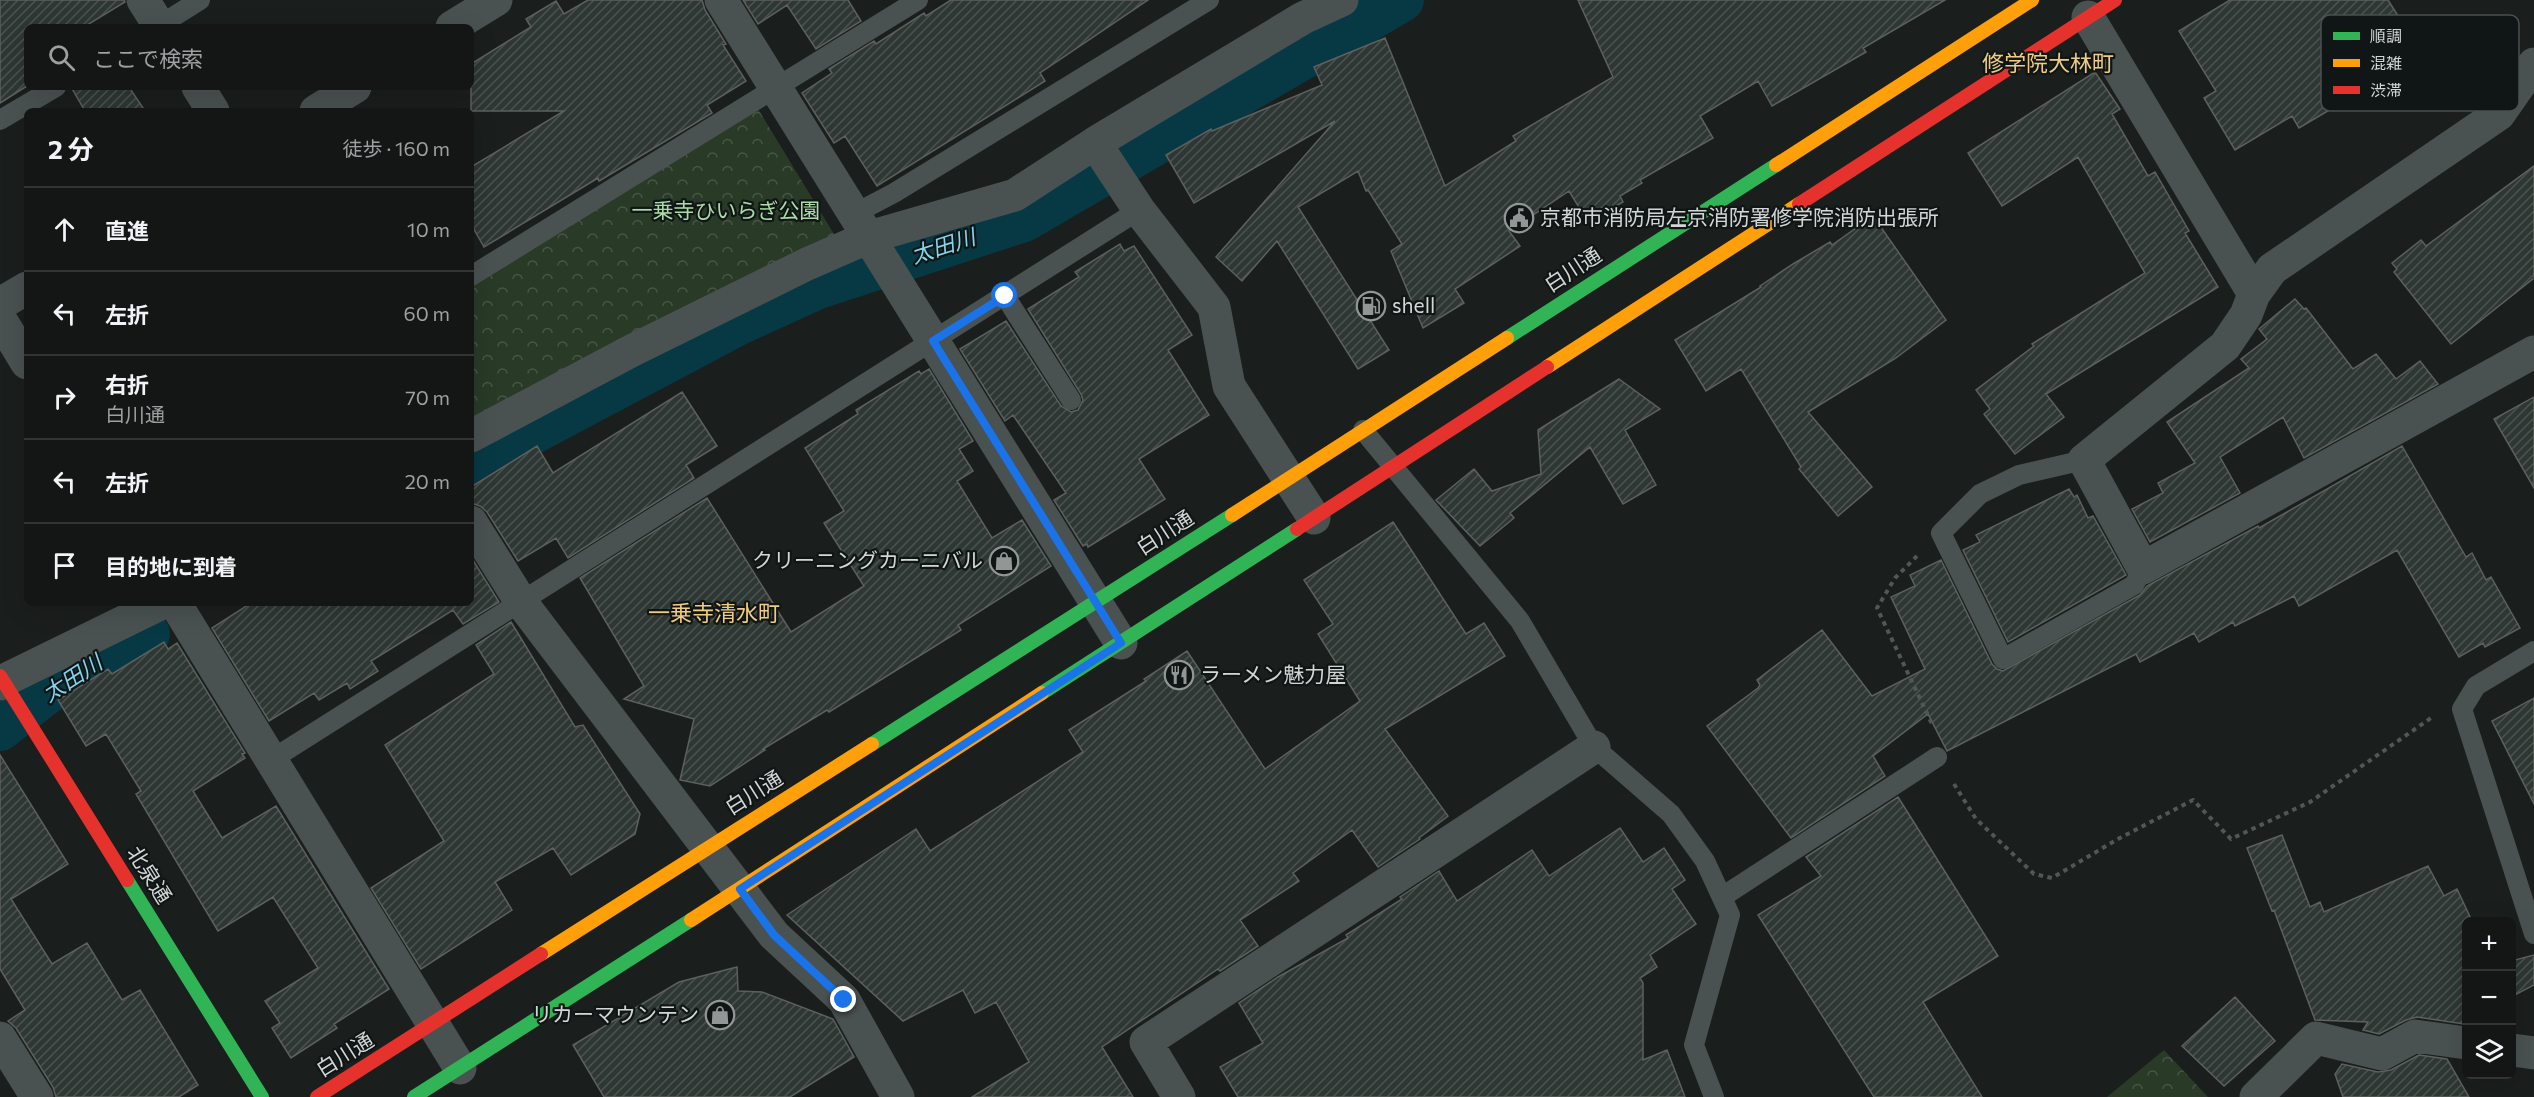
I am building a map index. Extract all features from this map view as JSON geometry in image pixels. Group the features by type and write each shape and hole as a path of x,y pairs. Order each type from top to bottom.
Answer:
{"street":[{"path":"457,24 496,0"},
{"path":"721,0 1121,643"},
{"path":"474,434 633,350 807,264 862,225 1015,195 1300,9 1342,0"},
{"name":"白川通","path":"317,1097 1289,479 2032,0"},
{"path":"414,1097 740,889 2115,0"},
{"path":"2088,17 2254,294"},
{"path":"2519,85 2534,64"},
{"path":"200,90 211,108"},
{"path":"321,108 350,90"},
{"path":"2501,111 2272,269 2254,294 2246,315 2225,346 2084,460 2143,568 2534,352"},
{"path":"1095,143 1139,210 1214,307 1229,386 1314,518"},
{"path":"0,304 24,290"},
{"path":"0,319 24,358"},
{"path":"474,527 521,602 774,935 844,1000 898,1097"},
{"path":"4,684 156,606"},
{"path":"177,606 460,1068"},
{"name":"北泉通","path":"4,684 262,1097"},
{"path":"1179,1097 1146,1042 1594,747"},
{"path":"2256,1097 2316,1038 2382,1054 2415,1036 2462,1042"},
{"path":"0,1038 37,1097"},
{"path":"2516,1051 2534,1053"}],"lane":[{"path":"155,20 201,0"},
{"path":"474,274 918,0"},
{"path":"862,225 894,194 1209,0"},
{"path":"1995,0 2005,18"},
{"path":"0,120 51,90"},
{"path":"272,760 1139,210"},
{"path":"1005,296 1071,400"},
{"path":"1363,430 1520,621 1594,747 1671,814 1705,861 1731,915 1694,1046 1714,1097"},
{"path":"2084,460 2019,475 1980,494 1941,532 2003,659 2134,585 2143,568"},
{"path":"2534,651 2476,686 2462,709 2534,934"},
{"path":"1722,897 1937,758"}],"path":[{"path":"1941,532 1895,578 1877,608 1939,736 1937,758 1976,819 2034,874 2052,878 2118,839 2193,800 2231,839 2310,802 2476,686"}],"green space":[{"name":"一乗寺ひいらぎ公園","path":"755,104 837,239 474,420 474,282"},
{"path":"2164,1050 2208,1097 2107,1097"}],"building":[{"path":"0,0 124,0 125,2 89,24 24,24 24,88 0,103"},
{"path":"588,0 702,0 705,10 726,44 723,45 746,81 707,105 712,113 484,247 474,229 474,165 564,111 474,111 474,108 471,108 471,90 474,90 474,62 531,27 526,19 556,1 564,14"},
{"path":"743,0 848,0 861,21 816,49 787,5 758,24"},
{"path":"951,0 1148,0 1040,73 1045,81 877,186 845,136 834,143 802,93 832,73 829,69 874,41 876,44 924,13 926,16"},
{"path":"1578,0 1945,0 1863,48 1866,52 1772,106 1758,81 1700,116 1713,138 1640,180 1642,183 1620,196 1623,202 1588,222 1569,191 1509,231 1520,246 1455,289 1464,303 1423,328 1391,251 1402,244 1368,190 1366,191 1358,171 1298,207 1389,350 1358,369 1277,241 1242,281 1216,257 1335,121 1194,203 1166,155 1211,129 1212,131 1322,85 1314,67 1385,38 1445,186 1516,141 1513,136 1613,77"},
{"path":"2230,0 2388,0 2398,15 2321,15 2321,111 2328,111 2299,128 2292,116 2235,150 2204,98 2216,91 2179,31"},
{"path":"2095,72 2120,109 2112,114 2148,176 2155,172 2189,231 2185,233 2218,287 2046,394 2064,417 2015,454 1984,414 1990,409 1976,390 2034,346 2032,344 2145,273 2078,157 2002,206 1968,153"},
{"path":"73,90 131,90 143,108 83,108"},
{"path":"2534,166 2534,278 2451,344 2394,272 2397,269 2392,263 2421,240 2426,246"},
{"path":"1873,216 1946,320 1896,358 1808,412 1872,487 1838,516 1799,469 1801,467 1741,369 1706,391 1675,340 1761,287 1793,264 1830,242 1832,245"},
{"path":"1120,244 1124,251 1134,246 1192,335 1168,350 1209,415 1139,459 1165,499 1088,547 1087,544 1083,546 1054,500 1066,493 1013,415 1005,421 960,349 1006,321 1061,406 1071,412 1078,410 1083,400 1081,394 1028,309 1079,277 1075,272"},
{"path":"2295,299 2304,309 2306,308 2353,369 2376,354 2396,379 2420,361 2438,384 2304,458 2283,417 2220,457 2240,493 2150,542 2132,509 2163,493 2158,483 2195,463 2167,422 2249,368 2241,359 2267,339 2259,329"},
{"path":"929,369 973,441 959,449 973,471 957,481 992,538 1022,520 1051,566 958,625 961,630 829,712 827,710 763,749 765,750 710,786 680,780 694,719 624,699 644,686 580,578 707,498 791,632 864,586 824,523 844,511 805,448 858,414 856,410 919,371 921,374"},
{"path":"1619,379 1660,409 1625,430 1656,485 1623,504 1590,447 1510,513 1514,518 1480,546 1436,500 1474,469 1492,491 1541,474 1538,430"},
{"path":"682,392 717,446 686,465 694,478 568,558 556,538 518,561 487,512 474,504 474,485 537,446 553,473"},
{"path":"2534,397 2534,488 2494,419"},
{"path":"2402,446 2466,557 2472,553 2486,580 2491,577 2520,628 2485,647 2483,643 2459,657 2397,550 2299,606 2294,596 2235,626 2233,622 2199,642 2194,633 2140,662 2136,654 1947,751 1928,714 1873,756 1885,776 1791,838 1707,726 1758,688 1760,685 1757,680 1822,630 1872,696 1925,669 1891,597 1915,586 1910,575 1941,560 1992,664 2003,671 2140,595 2147,586 2258,526 2259,528"},
{"path":"2069,489 2074,497 2077,495 2088,518 2093,516 2126,575 2008,642 1963,550 1980,542 1976,535"},
{"path":"1393,522 1466,634 1484,623 1505,656 1385,729 1448,816 1420,839 1378,867 1352,830 1293,873 1299,881 1240,920 1258,946 1220,971 1218,969 1102,1047 1133,1097 972,1097 1029,1062 996,1002 975,1013 963,990 903,1021 787,915 916,829 930,851 1083,752 1069,730 1146,681 1144,679 1187,651 1265,769 1360,701 1318,634 1333,624 1304,580"},
{"path":"474,562 499,602 463,624 453,610 371,661 378,671 350,689 347,683 319,700 314,693 269,721 212,628 246,606 474,606"},
{"path":"511,622 575,727 583,725 640,814 635,834 571,875 553,848 495,882 512,910 421,969 371,888 444,841 385,745 494,674 476,645"},
{"path":"164,642 168,649 177,643 245,753 242,754 245,758 193,791 222,838 276,806 389,989 334,1024 337,1028 291,1058 272,1028 280,1023 265,1001 318,968 273,897 218,931 136,794 141,791 106,734 86,746 58,700 108,669 112,674"},
{"path":"2534,698 2534,804 2492,721"},
{"path":"0,755 68,864 11,899 52,964 87,943 122,1000 140,990 198,1085 179,1097 56,1097 53,1087 16,1028 8,1021 25,1010 0,969"},
{"path":"1898,797 1998,956 1923,1002 1982,1097 1874,1097 1758,915 1821,876 1806,857"},
{"path":"1620,828 1643,862 1664,848 1685,880 1672,889 1696,924 1650,955 1657,967 1640,978 1643,983 1643,1060 1667,1050 1685,1097 1238,1097 1220,1067 1263,1043 1239,1003 1278,977 1348,938 1346,935 1402,899 1400,897 1439,871 1457,901 1532,850 1549,876"},
{"path":"2282,835 2310,907 2320,902 2324,912 2428,866 2444,896 2457,889 2470,917 2462,917 2462,1024 2417,1017 2379,1034 2363,1030 2368,1022 2315,1020 2274,910 2272,911 2247,848"},
{"path":"2534,955 2534,985 2516,994 2516,971 2516,960"},
{"path":"737,967 738,991 762,992 833,1019 854,1057 790,1097 604,1097 573,1045 679,982"},
{"path":"2235,997 2275,1041 2224,1086 2182,1046"},
{"path":"2419,1055 2447,1059 2469,1097 2343,1097 2335,1074 2342,1064 2378,1072 2391,1070"}],"waterway":[{"name":"太田川","path":"474,463 737,324 818,287 1024,220 1402,0"},
{"name":"太田川","path":"0,729 73,672 148,634"}],"traffic: fast":[{"path":"1507,338 1776,165"},
{"path":"872,744 1232,515"},
{"path":"1042,693 1297,529"},
{"path":"127,880 262,1097"},
{"path":"414,1097 691,920"}],"traffic: slow":[{"path":"1776,165 2032,0"},
{"path":"1547,367 1799,204"},
{"path":"1232,515 1507,338"},
{"path":"691,920 1042,693"},
{"path":"541,954 872,744"}],"traffic: jam":[{"path":"1799,204 2115,0"},
{"path":"1297,529 1547,367"},
{"path":"0,676 127,880"},
{"path":"317,1097 541,954"}],"place":[{"name":"京都市消防局左京消防署修学院消防出張所","path":"1519,218"},
{"name":"shell","path":"1371,306"},
{"name":"クリーニングカーニバル","path":"1004,561"},
{"name":"ラーメン魅力屋","path":"1179,675"},
{"name":"リカーマウンテン","path":"720,1015"}],"district":[{"name":"修学院大林町","path":"2048,63"},
{"name":"一乗寺清水町","path":"714,613"}],"route":[{"path":"844,1000 774,935 740,889 1121,643 933,341 1005,296"}]}
